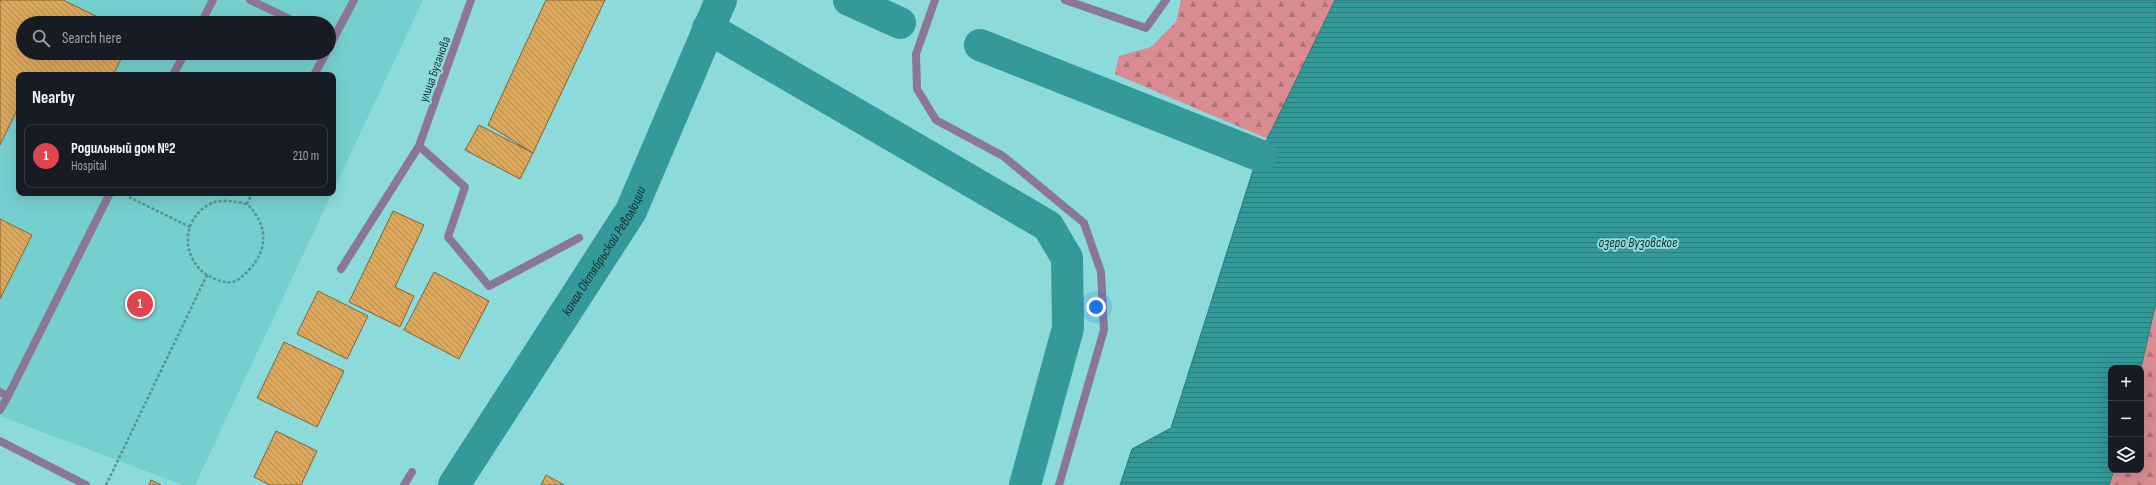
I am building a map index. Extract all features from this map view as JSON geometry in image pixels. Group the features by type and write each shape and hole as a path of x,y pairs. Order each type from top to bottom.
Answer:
{"street":[{"path":"205,16 213,0"},
{"path":"250,0 283,16"},
{"path":"336,32 354,0"},
{"name":"улица Буганова","path":"341,270 419,146 471,0"},
{"path":"935,0 916,54 917,89 936,120 1003,156 1084,223 1100,272 1104,330 1059,485"},
{"path":"1065,0 1146,28 1166,0"},
{"path":"175,72 181,60"},
{"path":"316,72 322,60"},
{"path":"419,146 465,187 448,237 489,286 579,238"},
{"path":"0,410 108,196"},
{"path":"0,392 8,396"},
{"path":"0,441 86,485"},
{"path":"404,485 412,472"}],"path":[{"path":"127,196 190,227"},
{"path":"247,204 251,196"},
{"path":"224,201 247,204 257,213 264,235 262,249 256,264 244,276 234,282 221,282 207,275 198,269 189,253 187,247 190,227 198,215 210,204 224,201"},
{"path":"106,485 207,275"}],"shaded area":[{"path":"0,0 423,0 336,185 336,72 16,72 16,196 331,196 195,485 183,485 0,416"}],"green space":[{"path":"1181,0 1335,0 1268,139 1115,74 1119,56 1151,47 1176,22"},
{"path":"2156,302 2156,485 2109,485 2113,473 2144,473 2144,365 2142,365"}],"water":[{"name":"озеро Вузовское","path":"1335,0 2156,0 2156,302 2142,365 2108,365 2108,473 2113,473 2109,485 1120,485 1132,449 1171,428 1255,164"}],"building":[{"path":"0,0 63,0 96,16 16,16 16,60 120,60 114,72 16,72 16,112 0,145"},
{"path":"546,0 605,0 533,153 488,125"},
{"path":"479,125 533,153 520,179 465,150"},
{"path":"393,211 424,225 395,287 414,296 400,327 349,302"},
{"path":"0,219 32,235 0,299"},
{"path":"434,272 489,301 459,359 404,330"},
{"path":"318,291 368,316 347,359 297,334"},
{"path":"284,342 344,371 317,427 257,398"},
{"path":"276,431 317,451 301,485 270,485 254,477"},
{"path":"546,475 564,485 541,485"},
{"path":"151,480 161,485 149,485"}],"waterway":[{"name":"канал Октябрьской Революции","path":"454,485 631,211 721,0"},
{"path":"849,0 900,23"},
{"path":"708,28 1048,226 1067,258 1068,328 1025,485"},
{"path":"980,45 1261,156"}],"place":[{"name":"Родильный дом №2","path":"140,304"}]}
